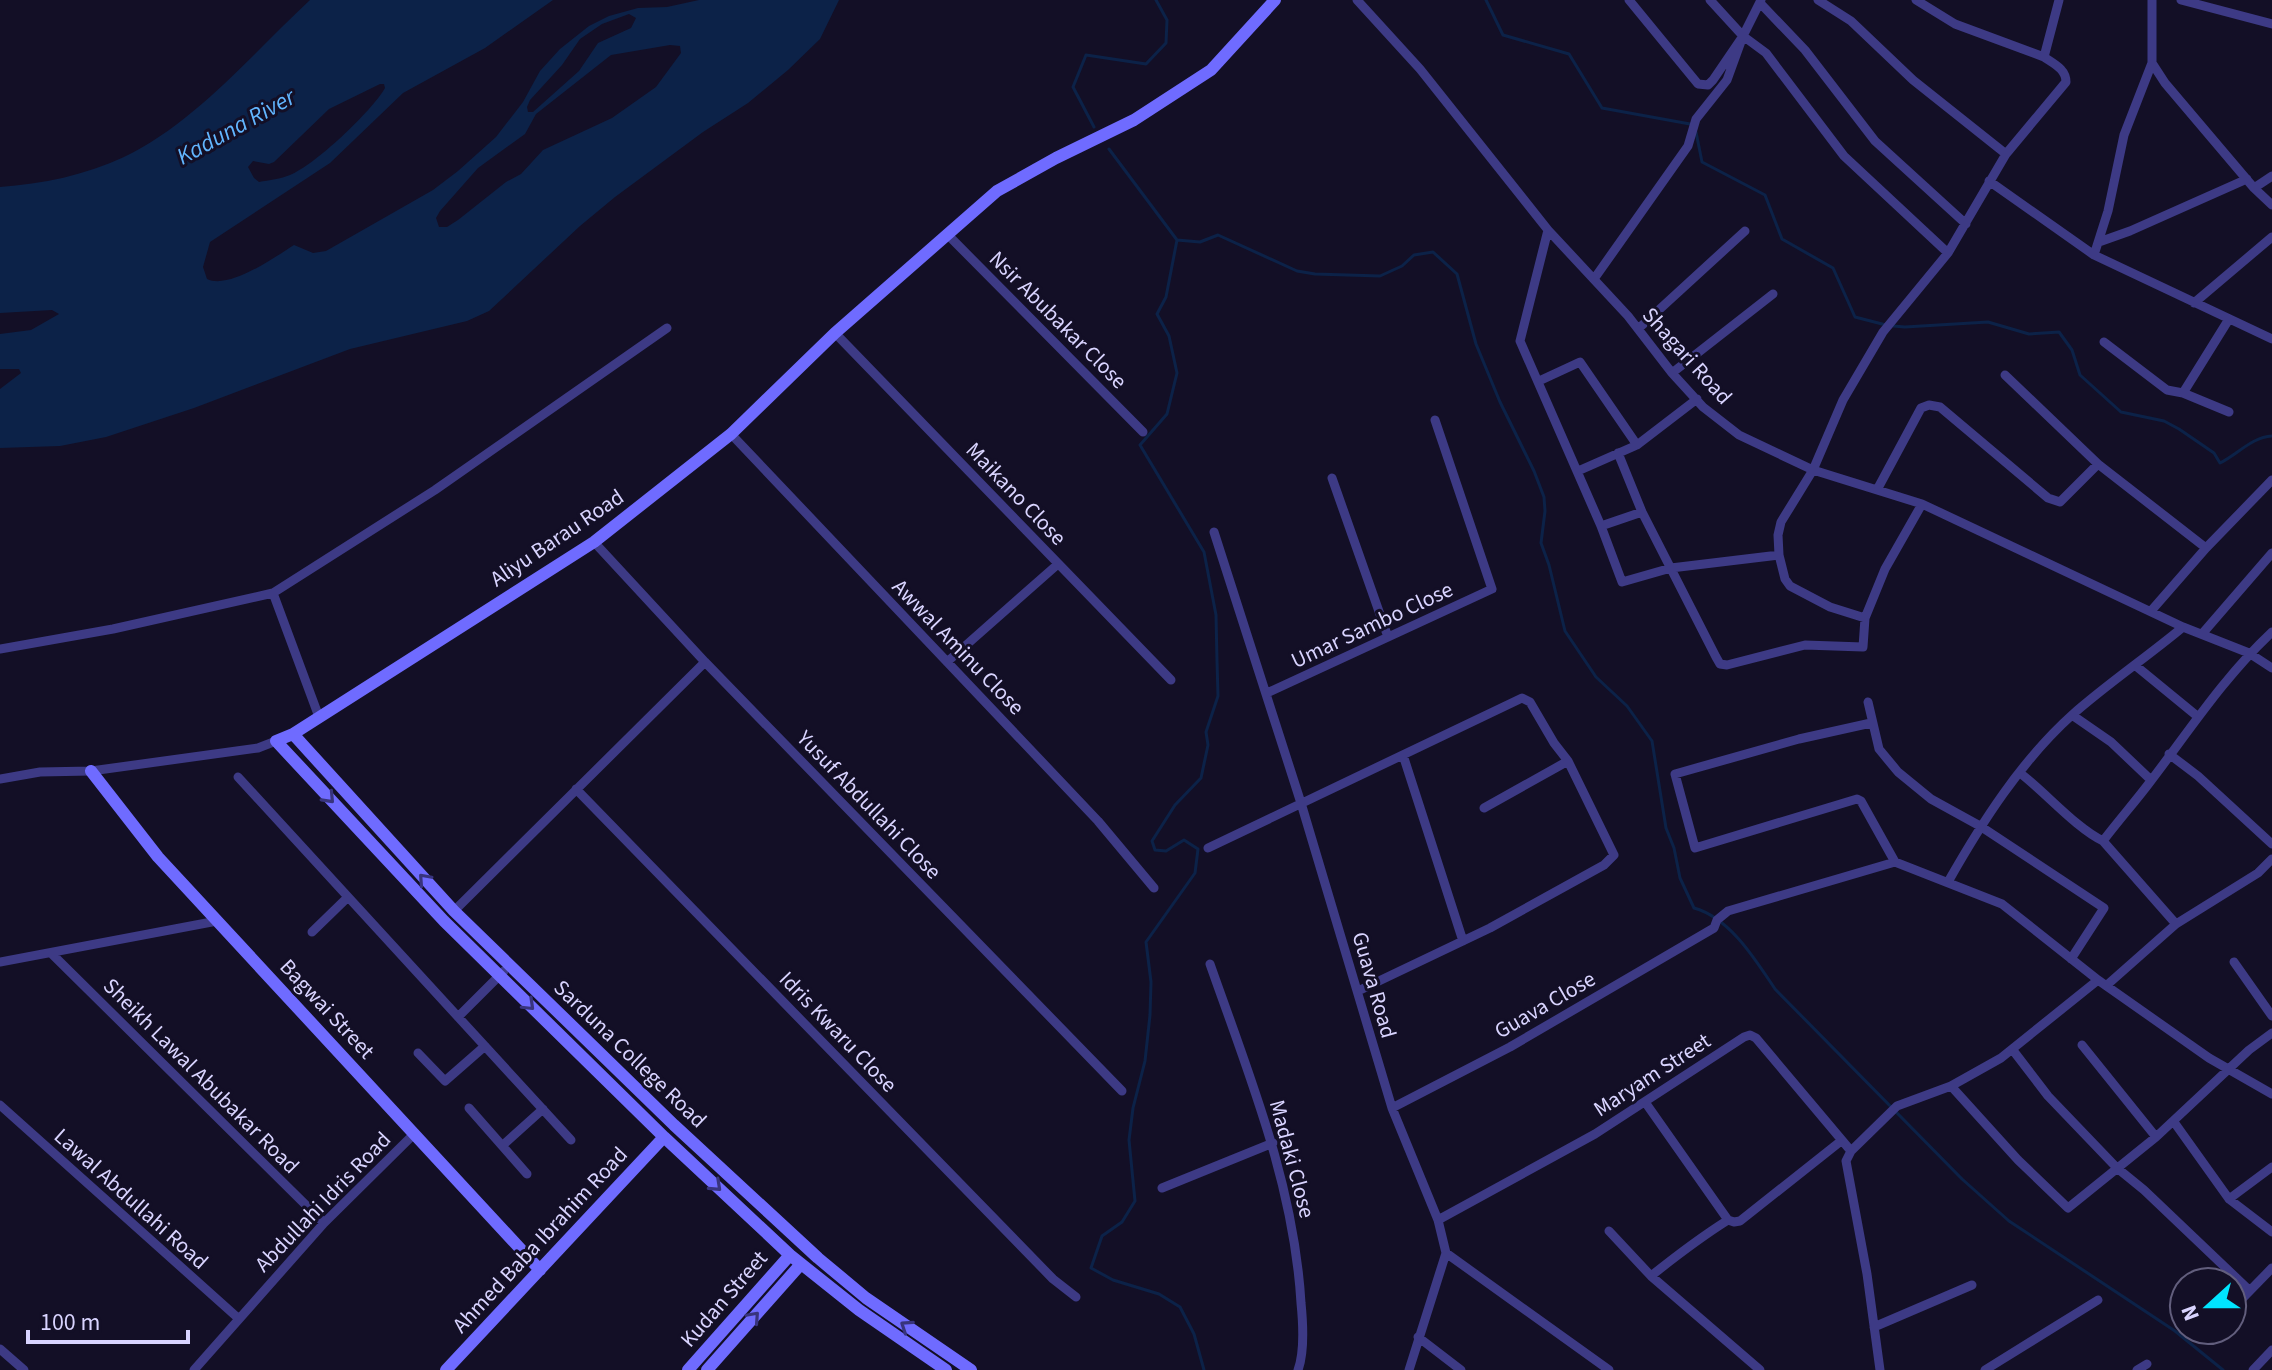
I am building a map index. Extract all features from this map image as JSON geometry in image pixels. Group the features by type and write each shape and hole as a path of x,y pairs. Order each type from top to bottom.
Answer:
{"street":[{"name":"Aliyu Barau Road","path":"276,741 293,734 594,542 731,434 835,333 997,191 1134,120 1211,70 1275,0"},
{"name":"Shagari Road","path":"1357,0 1420,69 1548,230 1638,329 1672,373 1739,435 1813,470 1922,504 2183,627 2249,653 2272,668"},
{"path":"1629,0 1698,84 1708,85 1713,80 1743,36"},
{"path":"1710,0 1743,36 1766,53 1844,156 1948,253"},
{"path":"1818,0 1851,21 1913,80 2006,154"},
{"path":"1865,618 1797,592 1785,579 1779,555 1781,522 1813,470 1843,400 1883,332 1948,253 2006,154 2066,82 2061,69 2044,57 1955,24 1916,0"},
{"path":"2044,57 2059,0"},
{"path":"2094,255 2124,135 2152,63 2152,0"},
{"path":"2181,0 2272,24"},
{"path":"1594,279 1688,146 1696,121 1727,80 1760,1 1805,50 1875,141 1966,224"},
{"path":"2152,63 2165,83 2272,205"},
{"path":"2254,188 2272,176"},
{"path":"2099,242 2247,179"},
{"path":"1989,181 2094,255 2272,339"},
{"path":"1548,230 1520,341 1601,526 1622,582 1671,568 1779,555"},
{"path":"1638,329 1745,231"},
{"name":"Nsir Abubakar Close","path":"947,234 1143,432"},
{"path":"2194,303 2272,237"},
{"path":"1672,373 1773,294"},
{"path":"2183,393 2229,319"},
{"path":"0,649 113,629 273,593 435,490 667,328"},
{"name":"Maikano Close","path":"835,333 1171,680"},
{"path":"2104,342 2167,390 2183,393 2229,412"},
{"path":"1539,381 1580,362 1637,445"},
{"path":"2005,375 2098,464 2206,548"},
{"path":"1576,468 1578,471 1637,445 1697,399"},
{"path":"1878,488 1921,408 1929,405 1940,407 2048,498 2060,502 2098,464"},
{"name":"Umar Sambo Close","path":"1267,693 1492,589 1435,420"},
{"name":"Awwal Aminu Close","path":"731,434 1098,821 1154,888"},
{"path":"1618,453 1642,512 1720,664 1727,665 1805,645 1863,647 1865,618 1885,569 1922,504"},
{"path":"1332,478 1388,637"},
{"path":"2151,611 2272,480"},
{"path":"1601,526 1642,512"},
{"name":"Guava Road","path":"1214,532 1301,803 1392,1108 1438,1220 1446,1253"},
{"name":"Yusuf Abdullahi Close","path":"594,542 705,662 1122,1091"},
{"path":"2202,634 2272,553"},
{"path":"947,662 1058,564"},
{"path":"273,593 319,717"},
{"path":"1948,882 1980,826 2020,773 2072,715 2183,627"},
{"path":"2103,841 2197,716 2249,653 2272,632"},
{"path":"454,911 705,662"},
{"path":"2136,666 2197,716"},
{"path":"1208,848 1522,698 1530,702 1568,761 1614,855 1604,865 1463,941 1358,991"},
{"path":"1868,702 1879,749 1898,772 1931,799 1980,826 2104,908 2071,959"},
{"path":"2072,715 2111,742 2151,780"},
{"path":"1871,723 1799,739 1675,774 1695,848 1857,799 1895,862 2002,904 2071,959 2229,1071 2272,1094"},
{"name":"Sarduna College Road","path":"293,734 454,911 674,1125 818,1258 866,1298 971,1370"},
{"path":"0,779 40,772 91,771 258,748 276,741"},
{"name":"Sarduna College Road","path":"276,741 499,976 664,1137 790,1255 859,1310 946,1370"},
{"path":"2169,754 2198,776 2272,844"},
{"path":"1403,755 1463,941"},
{"path":"1484,808 1568,761"},
{"name":"Bagwai Street","path":"91,771 158,857 540,1270"},
{"path":"2020,773 2087,833 2103,841 2176,924"},
{"path":"238,777 571,1140"},
{"name":"Idris Kwaru Close","path":"576,789 1053,1279 1076,1297"},
{"path":"1880,1370 1867,1274 1846,1161 1851,1151 1893,1109 1951,1086 2012,1049 2176,924 2258,873 2272,859"},
{"name":"Guava Close","path":"1392,1108 1510,1047 1714,928 1717,920 1728,911 1895,862"},
{"path":"312,932 348,897"},
{"path":"0,962 217,921"},
{"name":"Sheikh Lawal Abubakar Road","path":"52,954 324,1223"},
{"path":"2234,962 2272,1016"},
{"name":"Madaki Close","path":"1210,964 1273,1143 1289,1206 1299,1265 1302,1316 1298,1370"},
{"path":"458,1017 509,966"},
{"path":"1951,1086 2018,1160 2068,1208 2174,1122 2249,1050 2272,1033"},
{"name":"Maryam Street","path":"1438,1220 1595,1134 1750,1035 1756,1038 1851,1151"},
{"path":"2082,1045 2156,1137"},
{"path":"418,1053 445,1081 485,1046"},
{"path":"2012,1049 2048,1096 2117,1168 2249,1290 2272,1268"},
{"path":"1645,1102 1728,1220 1734,1222 1740,1221 1841,1141"},
{"name":"Lawal Abdullahi Road","path":"0,1105 238,1318"},
{"path":"469,1108 527,1174"},
{"path":"503,1145 543,1109"},
{"path":"2174,1122 2229,1199 2272,1232"},
{"name":"Abdullahi Idris Road","path":"194,1370 324,1223 415,1133"},
{"name":"Ahmed Baba Ibrahim Road","path":"446,1370 664,1137"},
{"path":"1162,1188 1273,1143"},
{"path":"2229,1199 2272,1167"},
{"path":"1651,1276 1693,1242 1728,1220"},
{"path":"1609,1231 1651,1276 1760,1370"},
{"path":"1409,1370 1446,1253 1609,1370"},
{"name":"Kudan Street","path":"688,1370 790,1255"},
{"path":"707,1370 801,1264"},
{"path":"1874,1327 1972,1285"},
{"path":"1985,1370 2098,1300"},
{"path":"1418,1337 1461,1370"},
{"path":"0,1349 24,1370"},
{"path":"2255,1367 2272,1350"},
{"path":"2137,1370 2147,1364"}],"water":[{"name":"Kaduna River","path":"310,0 553,0 485,48 403,93 330,163 210,242 203,267 207,279 227,280 239,276 294,245 313,253 326,251 433,190 496,137 523,102 540,71 560,49 589,26 609,16 638,8 667,7 699,0 839,0 820,39 788,70 748,103 615,197 489,311 467,321 350,349 194,408 106,437 60,446 0,448 0,389 21,373 19,369 0,369 0,334 31,330 59,314 52,310 0,313 0,187 79,174 124,157 150,143 199,106","holes":["629,14 636,18 631,28 598,43 579,71 533,112 528,112 530,100 562,65 580,39 602,24","670,45 680,46 681,53 656,87 612,118 543,150 521,174 458,220 447,227 439,227 436,218 440,211 478,168 525,134 536,114 611,55","384,84 385,88 368,110 314,160 283,178 259,182 254,178 248,167 253,161 274,162 329,109"]}],"waterway":[{"path":"1094,127 1073,87 1086,55 1146,64 1166,43 1167,20 1156,0"},
{"path":"1486,0 1503,35 1569,54 1602,108 1690,124"},
{"path":"1696,132 1702,162 1765,195 1782,239 1833,268 1855,317 1886,325"},
{"path":"1109,149 1177,240 1166,297 1157,314 1169,336 1177,373 1167,414 1140,445 1204,552 1216,615 1218,696 1206,732 1208,745 1201,778 1175,805 1152,841 1155,850 1166,851 1184,840 1198,849 1195,873 1146,942 1151,982 1150,1015 1145,1061 1133,1108 1129,1140 1135,1201 1122,1222 1102,1236 1091,1268 1113,1280 1159,1294 1180,1307 1194,1334 1204,1370"},
{"path":"1177,240 1200,242 1218,235 1297,271 1315,274 1380,276 1402,266 1414,255 1433,252 1457,274 1476,344 1544,497 1541,543 1565,631 1596,677 1627,706 1652,741 1666,828 1680,878 1694,908 1707,913 1730,930 1775,989 1962,1179 2009,1221 2175,1331 2223,1370"},
{"path":"1893,326 1988,322 2029,334 2059,332 2072,350 2080,375 2121,412 2164,421 2214,453 2220,463 2252,443 2272,436"}]}
